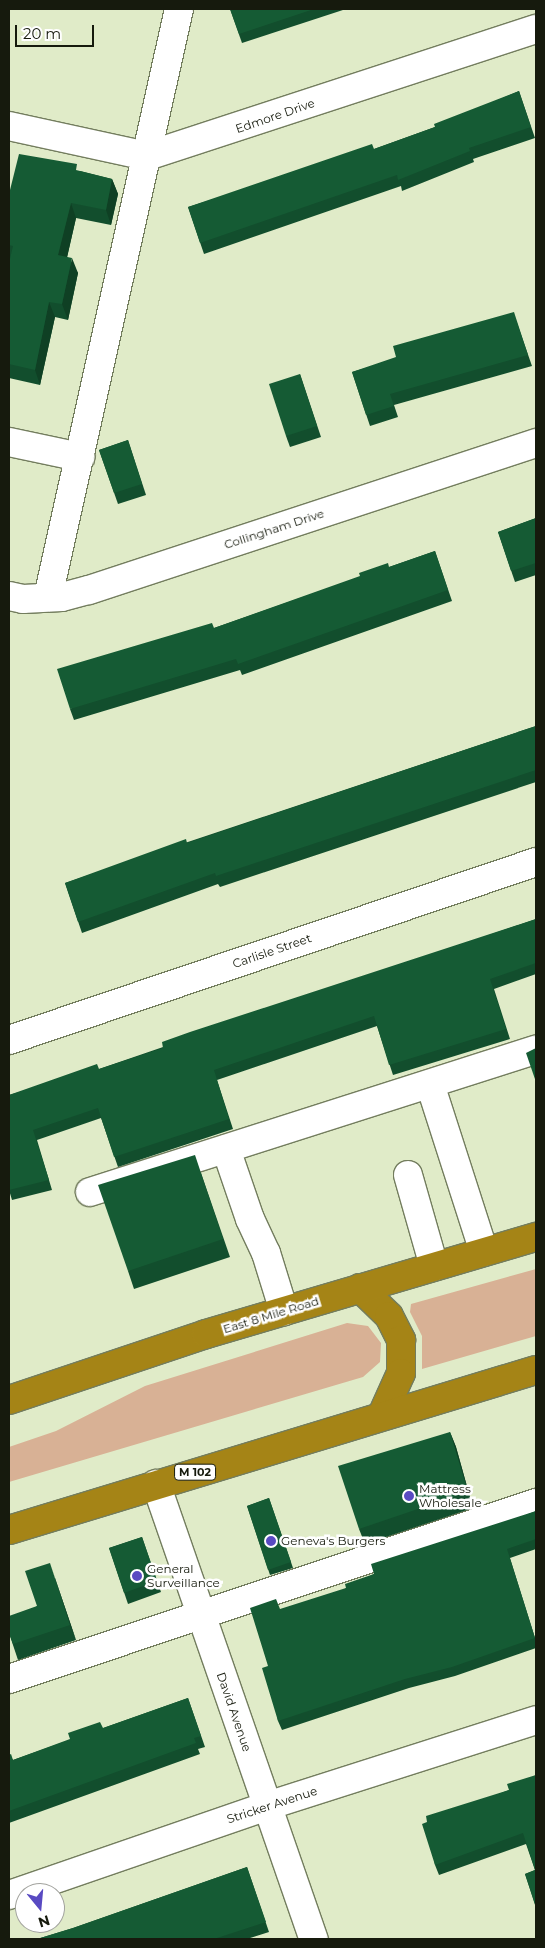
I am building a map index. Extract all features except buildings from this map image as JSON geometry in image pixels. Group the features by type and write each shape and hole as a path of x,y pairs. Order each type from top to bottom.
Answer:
{"highway":[{"name":"East 8 Mile Road","path":"9,1400 284,1311 536,1237"},
{"path":"360,1288 389,1316 401,1340 401,1373 382,1415"},
{"name":"M 102","path":"9,1530 382,1415 536,1370"}],"street":[{"path":"48,597 179,9"},
{"name":"Edmore Drive","path":"147,156 536,28"},
{"path":"9,126 147,156"},
{"path":"9,442 80,457"},
{"name":"Collingham Drive","path":"9,596 22,599 62,597 89,590 536,443"},
{"name":"Carlisle Street","path":"9,1040 536,862"},
{"path":"90,1192 536,1050"},
{"path":"430,1084 484,1252"},
{"path":"226,1149 250,1219 266,1253 284,1311"},
{"path":"408,1175 434,1266"},
{"name":"David Avenue","path":"156,1484 314,1939"},
{"path":"9,1679 536,1503"},
{"name":"Stricker Avenue","path":"9,1895 267,1806 536,1720"}],"shaded area":[{"path":"536,1269 536,1336 422,1369 422,1336 410,1312 411,1304"},
{"path":"347,1323 368,1326 381,1343 380,1362 363,1377 9,1482 9,1447 56,1431 145,1386"}],"place":[{"name":"Mattress Wholesale","path":"409,1496"},
{"name":"Geneva's Burgers","path":"271,1541"},
{"name":"General Surveillance","path":"137,1576"}]}
